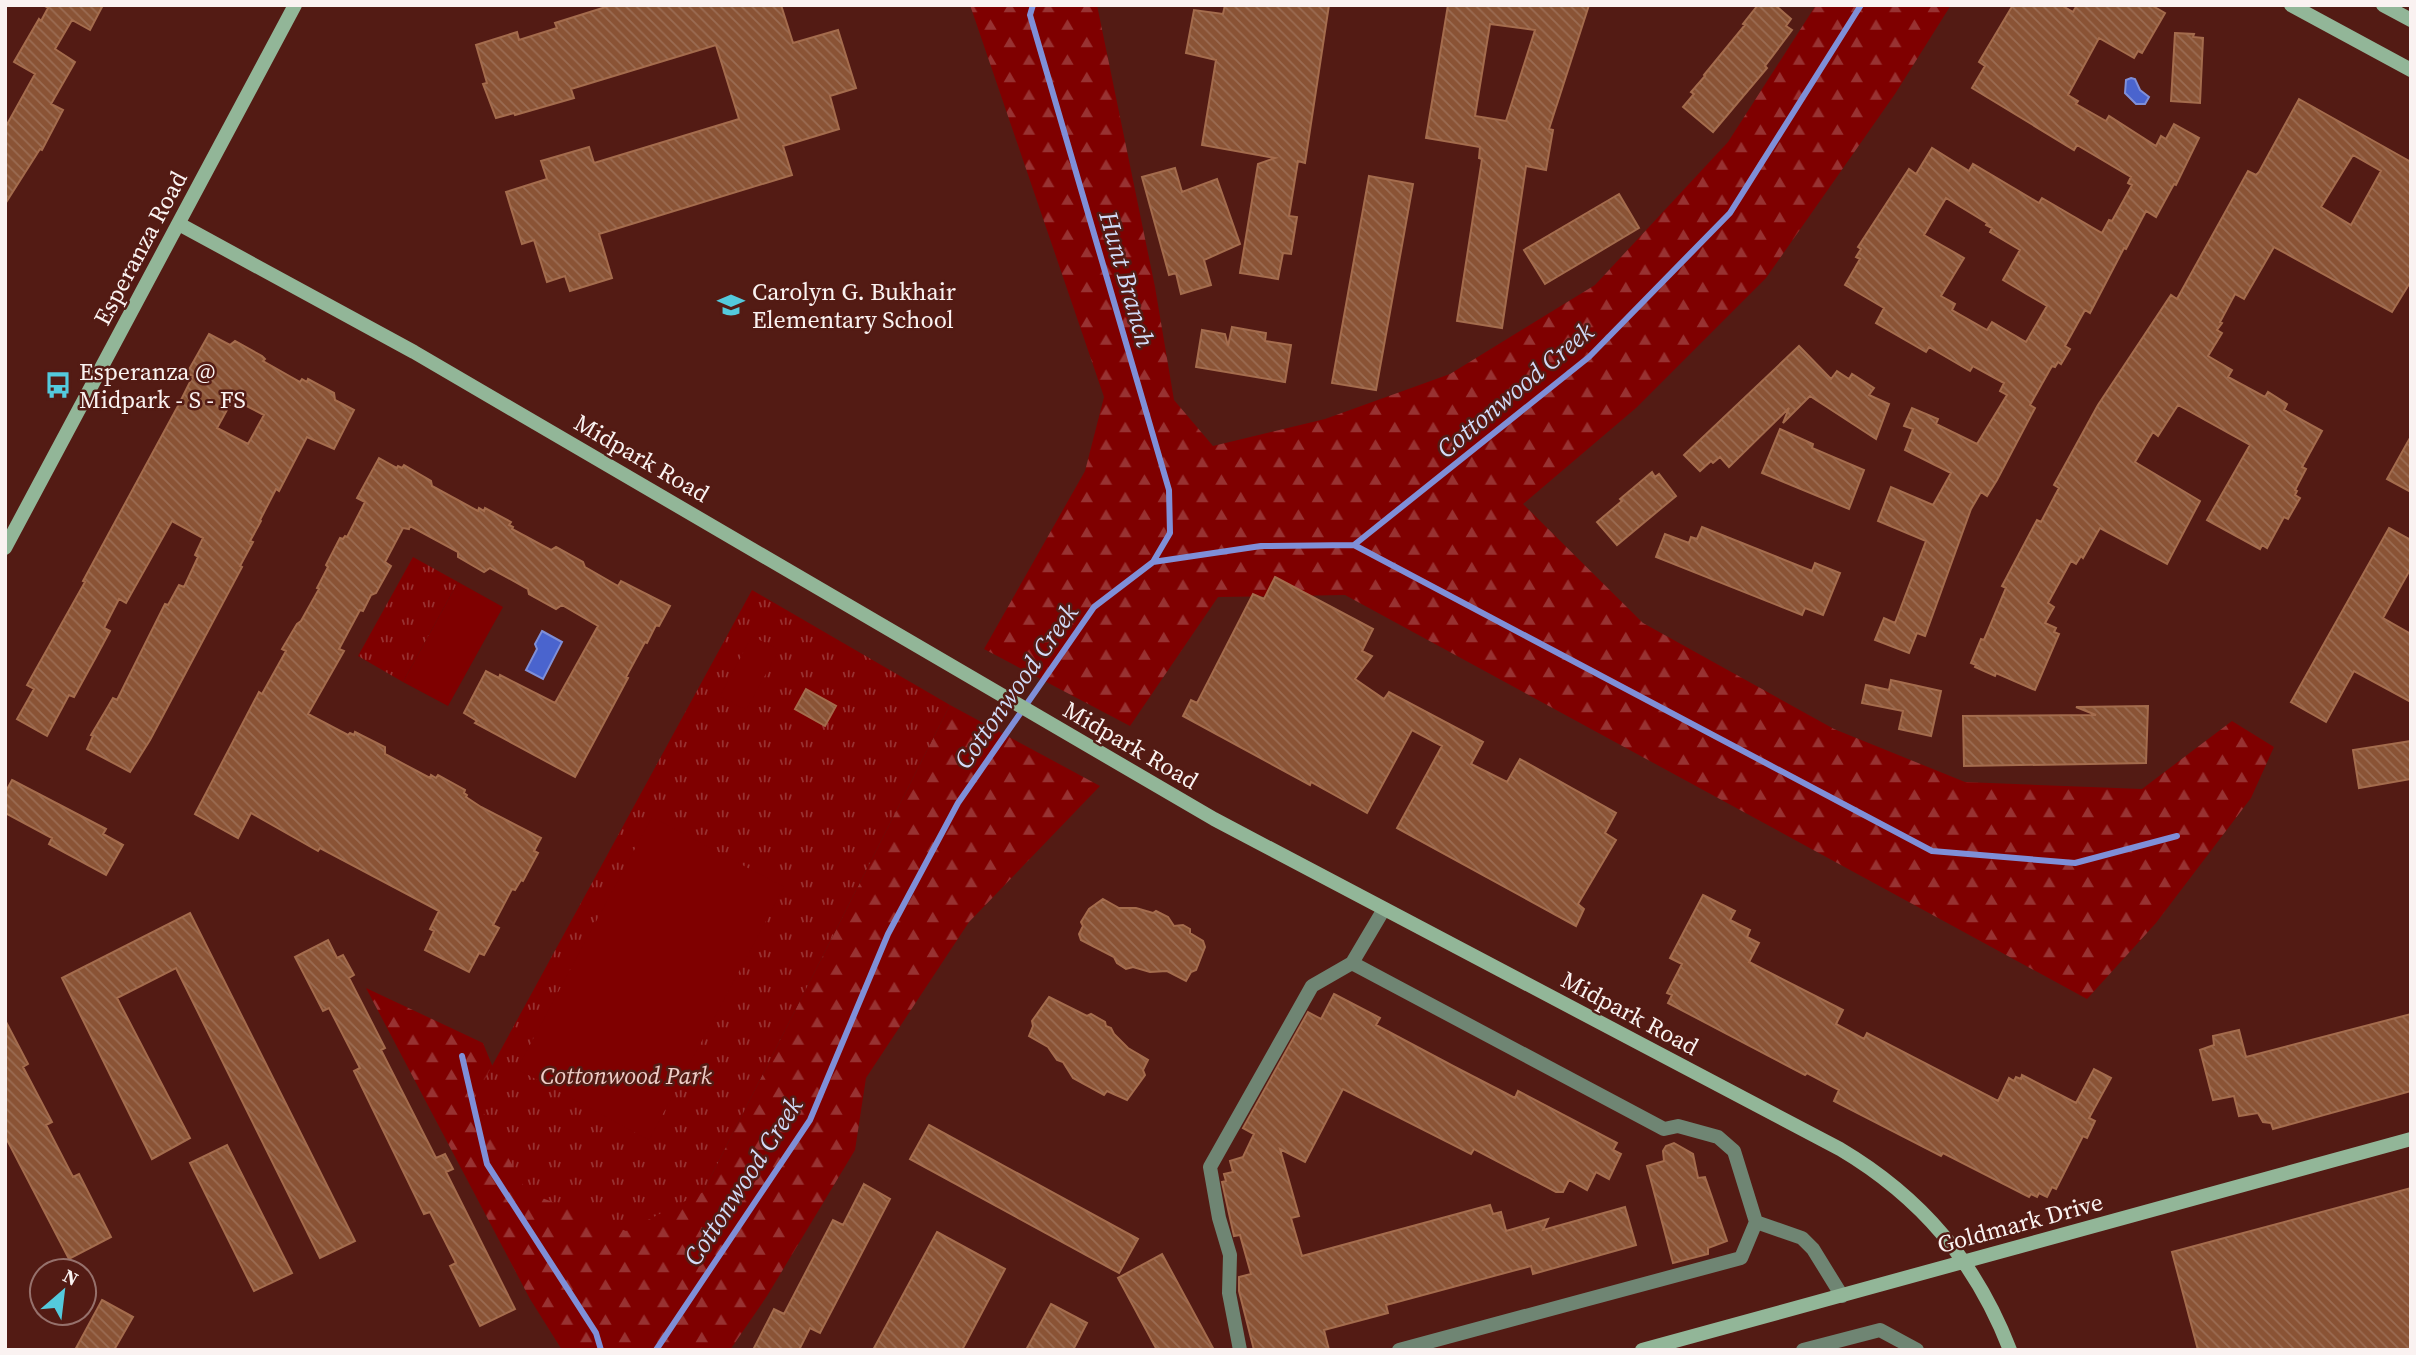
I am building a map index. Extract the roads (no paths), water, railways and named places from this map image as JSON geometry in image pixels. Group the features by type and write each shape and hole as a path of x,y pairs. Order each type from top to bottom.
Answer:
{"street":[{"name":"Esperanza Road","path":"5,548 295,5"},
{"path":"2383,5 2411,20"},
{"path":"2299,7 2411,70"},
{"name":"Midpark Road","path":"179,224 425,358 1213,819 1873,1168 1927,1216 1963,1262 1992,1308 2010,1350"},
{"path":"1240,1350 1229,1293 1230,1255 1219,1218 1210,1167 1312,986 1352,963 1384,909"},
{"path":"1352,963 1664,1129 1678,1126 1718,1137 1734,1151 1756,1222 1741,1258 1399,1350"},
{"name":"Goldmark Drive","path":"1650,1349 2411,1139"},
{"path":"1756,1222 1802,1238 1813,1250 1842,1296"},
{"path":"1802,1350 1880,1330 1917,1350"}],"water":[{"path":"2135,79 2140,90 2149,97 2145,104 2136,104 2125,93 2126,80"},
{"path":"542,631 562,642 543,679 526,670 537,649 535,644"}],"waterway":[{"name":"Hunt Branch","path":"1033,5 1030,15 1169,490 1170,533 1153,562"},
{"name":"Cottonwood Creek","path":"656,1350 810,1120 888,934 958,803 1094,607 1153,562 1261,546 1354,545 1589,357 1730,213 1861,5"},
{"path":"1354,545 1932,851 2075,863 2177,836"},
{"path":"462,1056 487,1164 596,1333 601,1350"}],"place":[{"name":"Carolyn G. Bukhair Elementary School","path":"731,305"},
{"name":"Esperanza @ Midpark - S - FS","path":"58,385"}],"park label":[{"name":"Cottonwood Park","path":"626,1075"}]}
